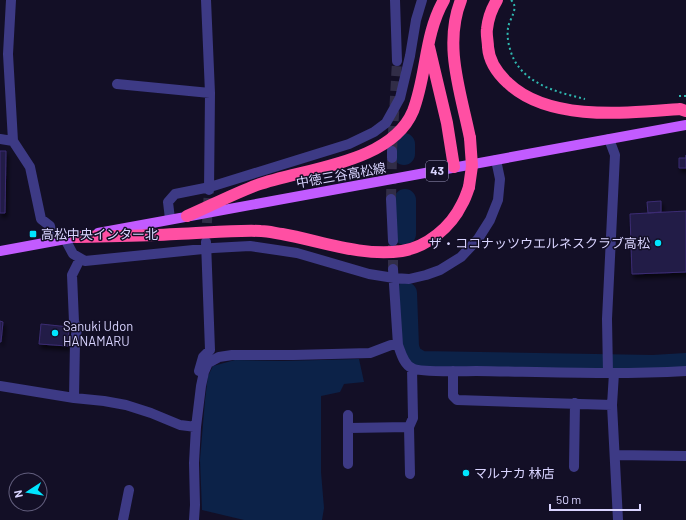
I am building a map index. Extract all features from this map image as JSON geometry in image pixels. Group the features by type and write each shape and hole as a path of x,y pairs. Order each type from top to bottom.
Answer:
{"highway":[{"path":"187,216 257,185 363,155 384,144 400,129 412,111 420,83 433,24 444,0"},
{"path":"70,238 216,231 263,231 353,250 383,252 403,250 419,245 435,236 450,222 462,205 469,187 472,166 470,138 454,61 452,37 455,14 461,0"},
{"path":"497,0 487,28 489,54 499,75 513,88 535,101 571,110 608,113 680,109 686,111"},
{"path":"428,43 447,123 454,167"}],"main road":[{"name":"中徳三谷高松線","path":"0,251 686,125"}],"street":[{"path":"11,0 8,54 13,141 30,167 41,219 50,226 53,241"},
{"path":"206,0 210,93 209,188"},
{"path":"395,0 397,61"},
{"path":"170,219 168,202 175,194 209,188 349,144 369,135 386,123 400,98 410,56 416,20 422,0"},
{"path":"117,84 210,93"},
{"path":"0,139 13,141"},
{"path":"609,139 615,155 607,319 618,520"},
{"path":"70,238 73,254 85,261 206,246 250,246 297,253 369,274 394,273 409,279 440,270 461,257 478,239 490,220 498,200 500,179 496,160"},
{"path":"391,199 393,241"},
{"path":"198,407 196,378 204,357 210,350 206,246"},
{"path":"74,398 75,341 77,329 74,322 72,275 80,259"},
{"path":"394,273 398,345 402,357 407,365 412,368 420,370 453,371 609,369 651,374 686,372"},
{"path":"194,520 194,463 196,427 204,372 208,363 219,357 232,355 370,353 392,345 398,345"},
{"path":"410,474 409,427 413,418 412,368"},
{"path":"453,371 453,396 458,400 612,405"},
{"path":"0,386 74,398 104,400 151,413 180,425 196,427"},
{"path":"574,467 575,403"},
{"path":"348,415 348,464"},
{"path":"349,428 409,427"},
{"path":"615,455 686,456"},
{"path":"123,520 129,490"}],"path":[{"path":"511,0 514,2 515,6 508,28 508,36 511,52 518,66 527,77 546,87 591,100"},
{"path":"679,96 686,96"}],"water":[{"path":"359,359 364,382 344,384 340,392 321,396 321,472 324,508 322,520 244,520 202,510 200,460 208,376 213,366 235,360 283,361"}],"building":[{"path":"0,151 6,151 5,213 0,213"},
{"path":"679,158 686,158 686,168 679,168"},
{"path":"661,201 661,212 648,213 647,202"},
{"name":"ザ・ココナッツウエルネスクラブ高松","path":"686,211 686,272 632,274 630,214"},
{"path":"0,321 3,322 1,342 0,342"},
{"path":"41,324 69,327 68,346 39,344"}],"waterway":[{"path":"404,144 404,154"},
{"path":"405,200 405,234"},
{"path":"406,293 408,347 411,356 421,362 653,366 686,364"}],"tunnel":[{"path":"392,151 397,61"},
{"path":"391,199 392,158"},
{"path":"206,238 209,190"},
{"path":"393,245 393,269"}],"place":[{"name":"高松中央インター北","path":"33,234"},
{"name":"ザ・ココナッツウエルネスクラブ高松","path":"658,243"},
{"name":"Sanuki Udon HANAMARU","path":"55,333"},
{"name":"マルナカ 林店","path":"466,473"}]}
